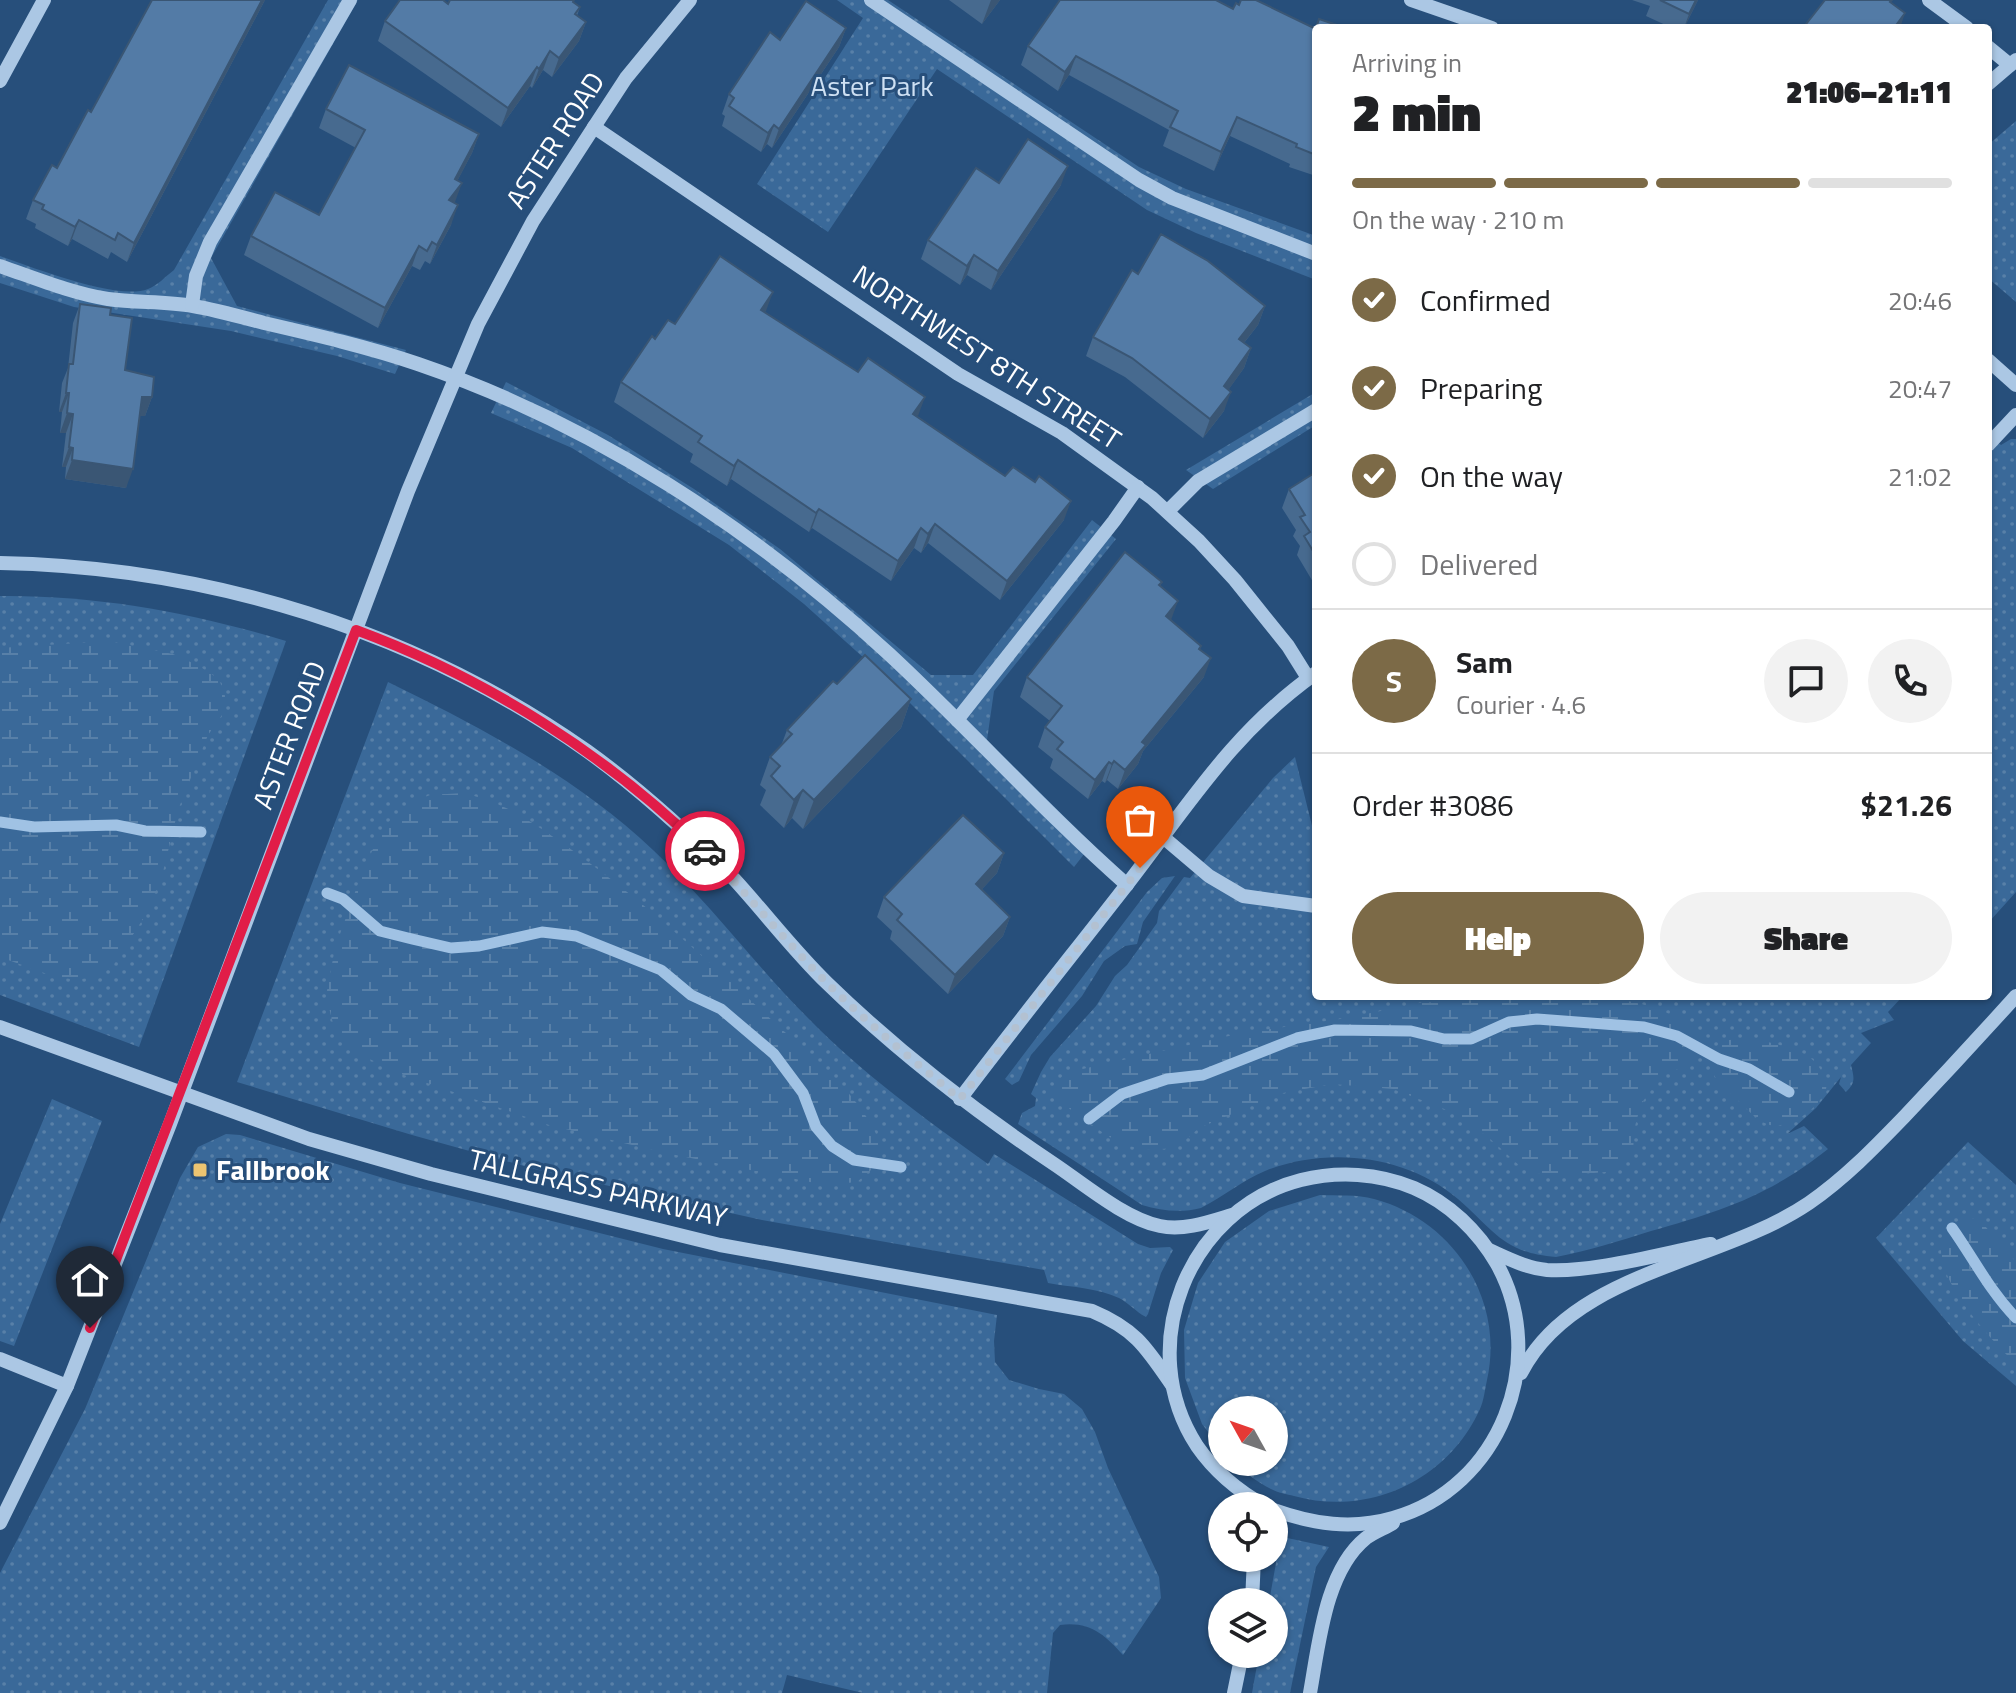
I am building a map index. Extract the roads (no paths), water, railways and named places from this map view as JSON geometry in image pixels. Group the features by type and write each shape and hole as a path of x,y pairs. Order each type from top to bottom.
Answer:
{"street":[{"path":"0,81 44,0"},
{"path":"192,305 196,276 210,242 350,0"},
{"name":"ASTER ROAD","path":"0,1523 67,1386 182,1091 408,491 478,324 533,221 626,78 690,0"},
{"path":"871,0 1139,180 1183,202 1312,252"},
{"path":"1411,0 1480,24"},
{"path":"1929,0 1962,24"},
{"path":"1992,49 2013,62 1992,80"},
{"name":"NORTHWEST 8TH STREET","path":"594,127 958,374 1062,433 1138,487 1168,511 1235,580 1312,675"},
{"path":"0,266 105,299 192,305 326,337 454,378 591,440 661,479 728,523 836,607 1127,885"},
{"path":"1992,364 2016,385"},
{"path":"1168,511 1198,481 1312,412"},
{"path":"1992,441 2016,415"},
{"path":"957,720 1138,487"},
{"path":"0,563 101,569 164,577 286,606 398,645 471,681 587,751 620,777 690,837 736,882 825,981 893,1044 960,1099 1142,1221 1178,1228 1232,1215"},
{"path":"960,1099 1228,750 1264,714 1312,675"},
{"path":"1163,837 1209,876 1243,896 1312,905"},
{"path":"1517,1380 1541,1341 1580,1307 1611,1290 1747,1237 1784,1219 1834,1185 1879,1143 2016,996"},
{"name":"TALLGRASS PARKWAY","path":"0,1027 309,1139 431,1174 720,1245 1092,1311 1119,1322 1144,1344 1172,1385"},
{"path":"1208,1460 1182,1417 1172,1385 1169,1353 1171,1322 1178,1292 1191,1263 1232,1215 1278,1188 1319,1176 1351,1174 1384,1178 1415,1188 1443,1204 1468,1224 1489,1250 1505,1279 1516,1312 1520,1346 1517,1380 1508,1412 1494,1441 1474,1467 1450,1489 1367,1538 1346,1560 1335,1581 1310,1693"},
{"path":"1489,1250 1523,1265 1546,1270 1572,1269 1747,1237"},
{"path":"0,1359 67,1386"},
{"path":"1222,1476 1241,1492"},
{"path":"1288,1515 1331,1525 1362,1524 1393,1518 1422,1507"},
{"path":"1234,1693 1239,1668"}],"waterway":[{"path":"0,822 34,827 116,825 145,831 201,832"},
{"path":"327,893 343,899 380,931 451,948 479,946 542,932 576,936 661,970 691,995 721,1009 774,1054 803,1093 816,1127 832,1146 854,1160 901,1167"},
{"path":"1089,1119 1122,1094 1167,1079 1203,1075 1297,1038 1335,1030 1411,1031 1444,1039 1471,1039 1509,1022 1537,1019 1644,1027 1677,1036 1719,1059 1749,1069 1789,1092"},
{"path":"1952,1228 2016,1318"}],"place":[{"name":"Fallbrook","path":"200,1170"}],"park label":[{"name":"Aster Park","path":"872,86"}]}
